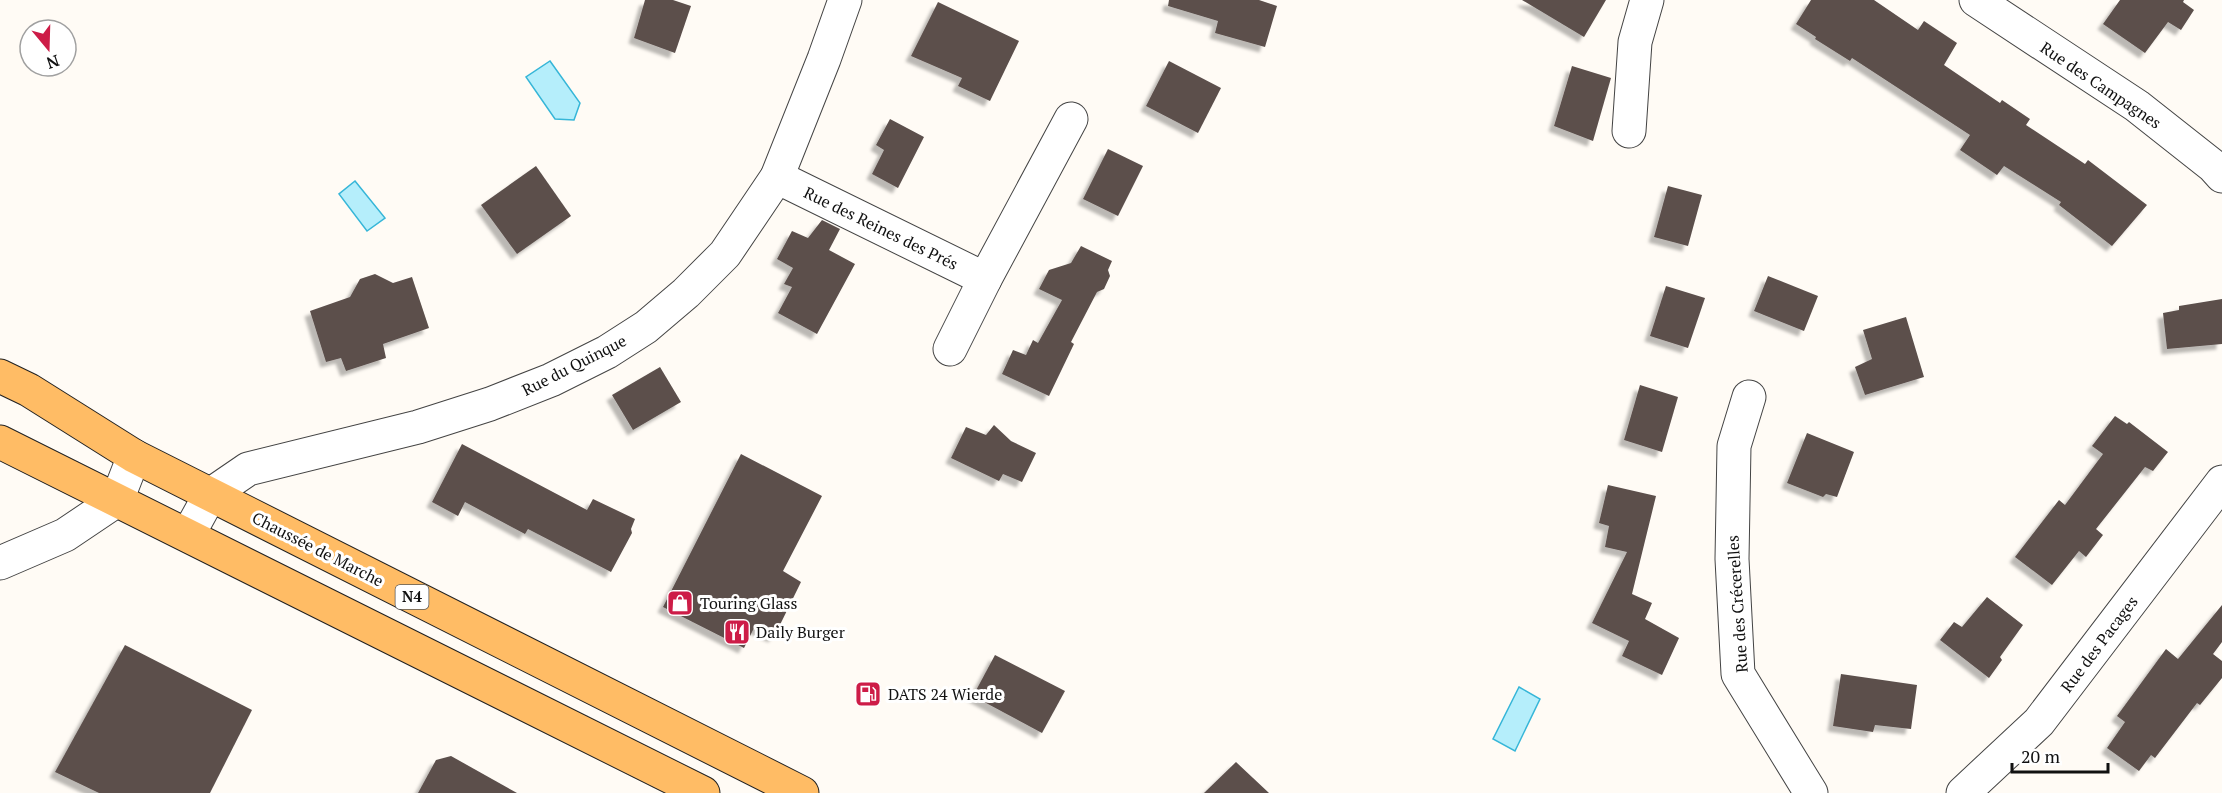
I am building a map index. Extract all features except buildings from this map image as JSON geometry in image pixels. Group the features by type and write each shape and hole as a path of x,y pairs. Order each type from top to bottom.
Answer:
{"main road":[{"name":"Chaussée de Marche","path":"0,376 29,390 134,456 802,793"},
{"path":"0,442 703,793"}],"street":[{"name":"Rue du Quinque","path":"188,535 210,495 248,469 418,427 490,404 550,380 607,352 654,320 686,293 725,254 777,177 845,0"},
{"path":"1629,131 1635,42 1647,0"},
{"name":"Rue des Campagnes","path":"1976,0 2137,106 2213,166 2222,176"},
{"path":"950,350 985,279 1071,119"},
{"name":"Rue des Reines des Prés","path":"777,177 985,279"},
{"name":"Rue des Crécerelles","path":"1749,397 1734,446 1732,559 1738,674 1811,793"},
{"path":"0,563 65,534 117,500 134,456"},
{"name":"Rue des Pacages","path":"1963,793 2039,722 2222,482"}],"water":[{"path":"550,61 580,103 574,120 555,119 526,77"},
{"path":"355,181 385,218 367,231 339,194"},
{"path":"1519,687 1540,699 1515,751 1493,739"}],"place":[{"name":"Touring Glass","path":"680,603"},
{"name":"Daily Burger","path":"737,632"},
{"name":"DATS 24 Wierde","path":"868,694"}]}
